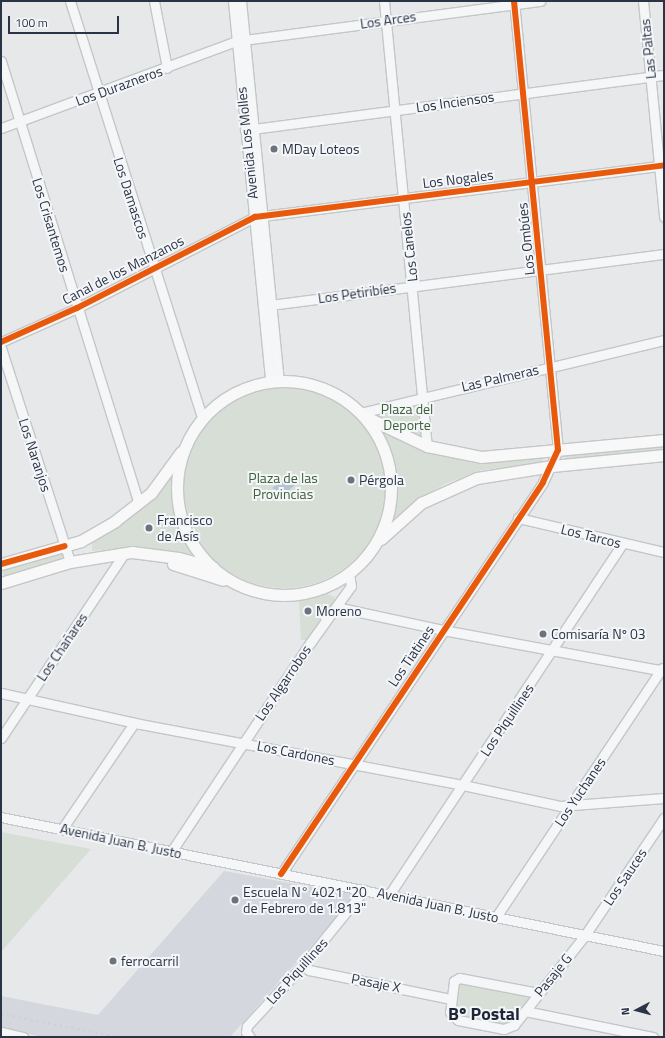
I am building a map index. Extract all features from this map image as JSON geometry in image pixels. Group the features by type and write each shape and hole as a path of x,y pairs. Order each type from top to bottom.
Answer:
{"main road":[{"path":"1,564 81,541 115,521 139,503 162,480 202,418 235,392 275,380 317,386 332,393 362,414 427,446 491,458 664,440"},
{"path":"362,414 382,447 389,477 387,518 379,541"},
{"path":"185,446 178,487 180,508 193,541 213,567 232,582"},
{"path":"123,555 179,565 258,592 280,595 317,588 349,573 360,564 379,541 410,511 447,489 477,478 552,466 664,455"},
{"path":"1,582 70,562 123,555 132,552 179,558 213,567"}],"street":[{"name":"Los Damascos","path":"70,1 97,93 202,418"},
{"path":"154,1 167,68"},
{"name":"Avenida Los Molles","path":"233,1 241,41"},
{"name":"Avenida Los Molles","path":"241,1 241,41 275,380"},
{"name":"Los Canelos","path":"384,1 413,286 427,446"},
{"name":"Los Arces","path":"241,41 514,3 540,1"},
{"name":"Las Paltas","path":"644,1 661,165 664,217"},
{"name":"Los Ombúes","path":"514,3 558,450"},
{"name":"Los Durazneros","path":"1,128 241,41"},
{"name":"Los Crisantemos","path":"1,61 139,503"},
{"name":"Los Inciensos","path":"249,129 664,75"},
{"name":"Los Nogales","path":"259,217 661,165"},
{"name":"Canal de los Manzanos","path":"1,342 77,308 259,217"},
{"name":"Los Petiribíes","path":"268,305 664,254"},
{"name":"Las Palmeras","path":"362,414 423,396 664,340"},
{"name":"Los Naranjos","path":"1,348 70,562"},
{"name":"Los Tiatines","path":"281,874 352,764 444,630 552,466 558,450"},
{"name":"Los Tarcos","path":"518,518 622,544 664,552"},
{"name":"Los Piquillines","path":"389,895 622,544"},
{"name":"Los Chañares","path":"1,738 123,555"},
{"name":"Los Algarrobos","path":"171,852 243,743 351,586 349,573"},
{"path":"336,607 444,630 663,669"},
{"name":"Los Yuchanes","path":"496,918 663,669"},
{"name":"Los Cardones","path":"1,693 134,723 463,785 570,807 664,798"},
{"path":"62,829 134,723"},
{"name":"Avenida Juan B. Justo","path":"1,817 664,951"},
{"name":"Los Sauces","path":"585,935 664,818"},
{"name":"Los Piquillines","path":"248,1035 247,1026 303,964 364,890"},
{"name":"Pasaje G","path":"450,999 450,1012 454,1018 504,1029 514,1025 585,935"},
{"name":"Pasaje X","path":"303,964 309,970 450,999"},
{"path":"450,999 454,981 462,978 538,993"},
{"path":"525,1011 653,1037"},
{"path":"1,1032 23,1037"}],"shaded area":[{"path":"224,871 351,894 352,900 230,1037 43,1037 1,1028 1,996 98,1015"}],"green space":[{"name":"Plaza de las Provincias","path":"274,384 294,384 323,391 349,407 363,421 379,447 386,476 386,496 379,525 363,551 349,565 323,581 314,584 294,588 274,588 245,581 219,565 205,551 189,525 186,516 182,496 182,476 189,447 205,421 219,407 245,391 254,388"},
{"name":"Plaza del Deporte","path":"419,400 422,439 373,413"},
{"path":"373,425 479,461 542,457 543,463 481,470 445,484 416,500 388,524 393,483 384,444"},
{"path":"664,444 664,451 566,462 566,455"},
{"path":"178,465 175,493 179,516 188,537 204,559 123,548 92,551 92,538 166,482"},
{"path":"61,551 63,559 4,577 2,569"},
{"path":"327,594 335,597 334,602 306,640 301,640 299,601"},
{"path":"1,832 91,849 1,952"},
{"path":"454,981 538,993 509,1028 460,1021 449,1008"}],"water":[{"path":"288,476 288,483 295,485 289,490 290,496 284,493 279,497 278,491 272,488 278,484 277,478 283,480"}],"railway":[{"path":"1,1014 118,1037"}],"cycle path":[{"path":"281,874 543,482 558,450 514,1"},
{"path":"1,342 77,308 255,217 664,165"},
{"path":"1,564 65,546"}],"place":[{"name":"MDay Loteos","path":"274,149"},
{"name":"Pérgola","path":"351,480"},
{"name":"Francisco de Asís","path":"149,528"},
{"name":"Moreno","path":"308,611"},
{"name":"Comisaría Nº 03","path":"543,634"},
{"name":"Escuela N° 4021 \"20 de Febrero de 1.813\"","path":"235,900"},
{"name":"ferrocarril","path":"113,961"}],"district":[{"name":"Bº Postal","path":"484,1014"}]}
